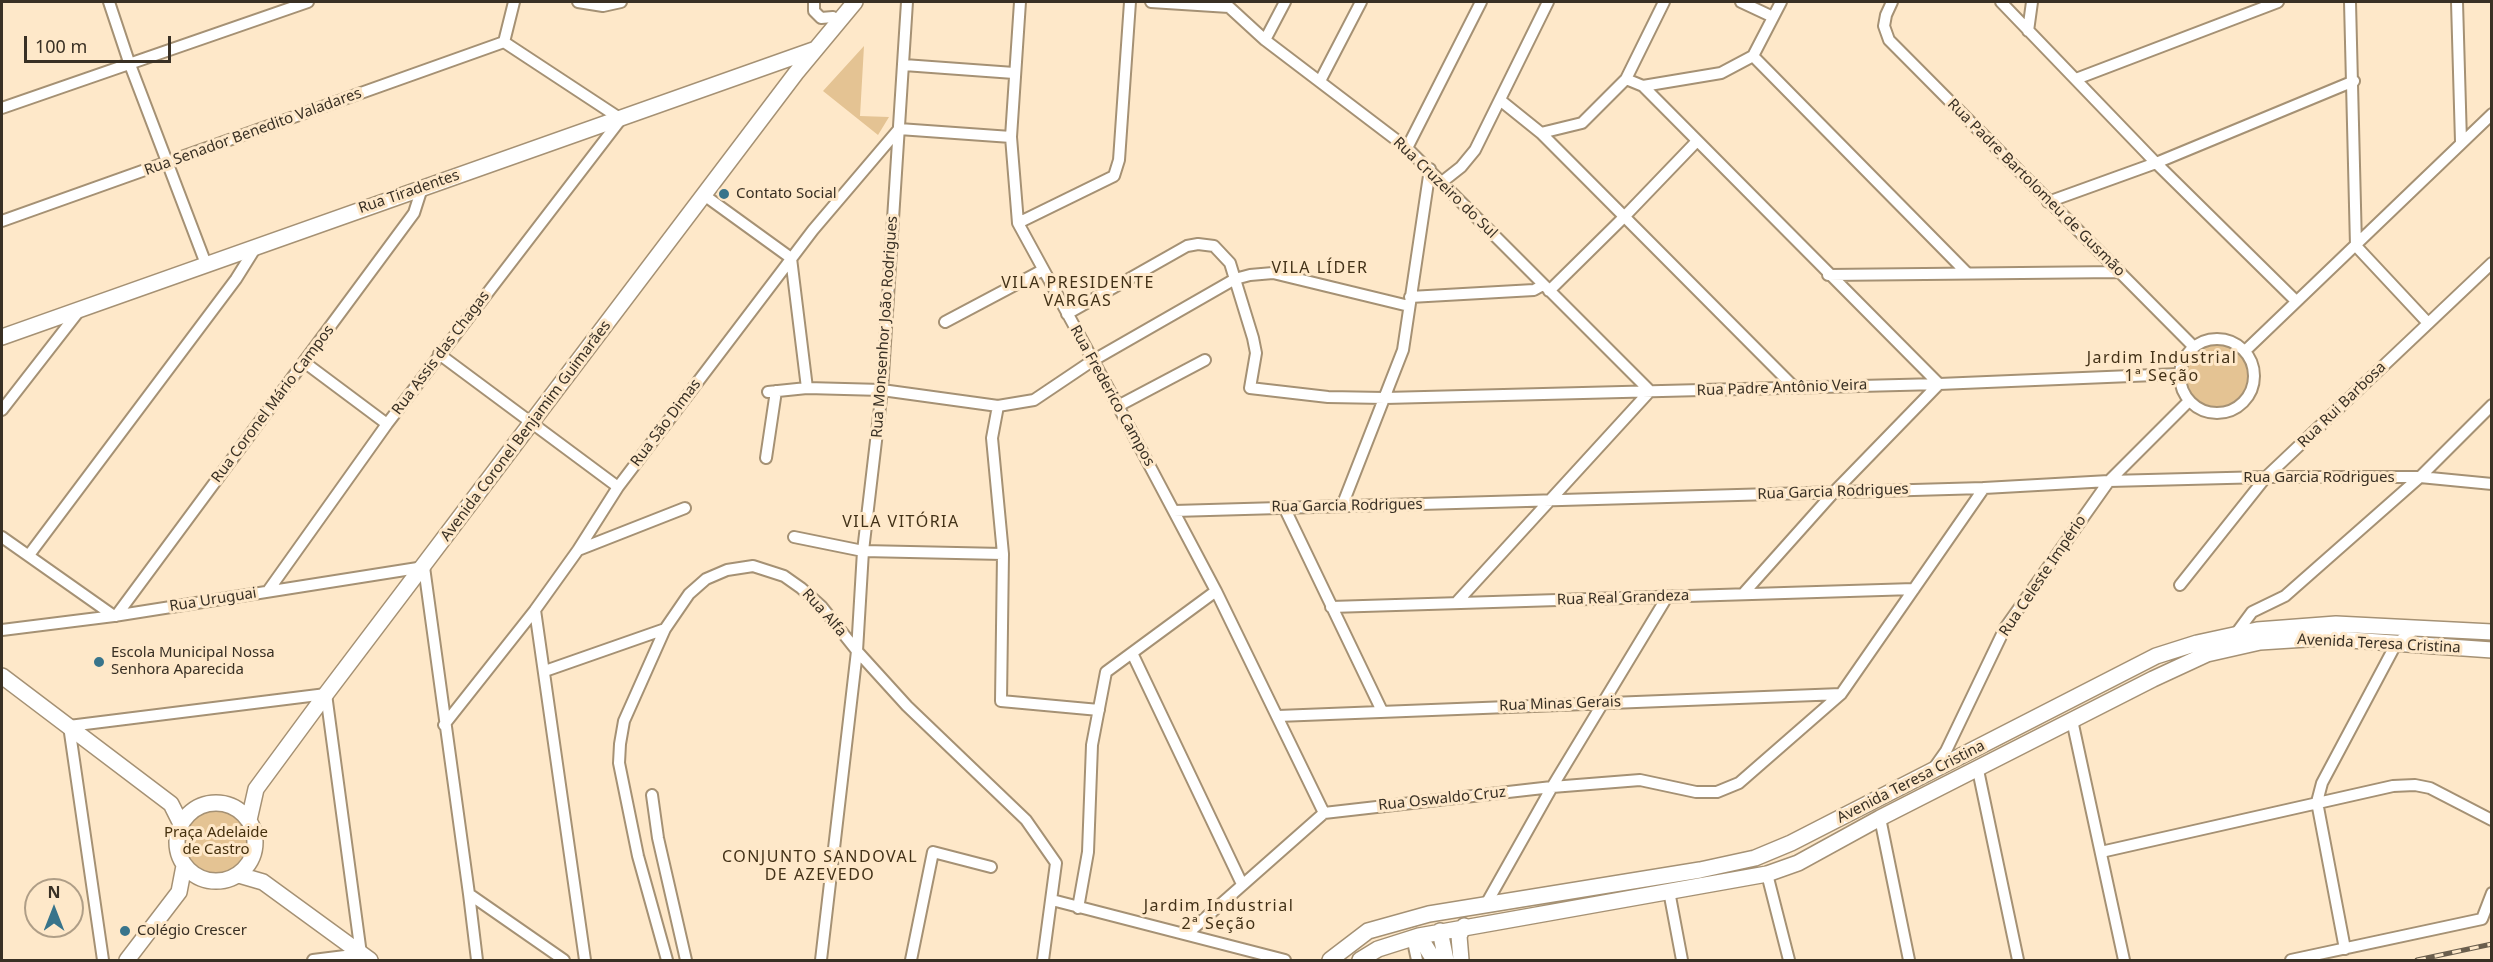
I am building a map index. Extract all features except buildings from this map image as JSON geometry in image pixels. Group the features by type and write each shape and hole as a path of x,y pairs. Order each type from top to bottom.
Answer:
{"street":[{"path":"109,2 129,62 206,264"},
{"path":"2,108 129,62 308,2"},
{"path":"514,2 504,42 621,118"},
{"path":"578,2 603,6 621,2"},
{"path":"814,2 814,11 821,18 832,17"},
{"name":"Avenida Coronel Benjamim Guimarães","path":"249,820 256,789 796,73 832,17 845,2"},
{"name":"Avenida Coronel Benjamim Guimarães","path":"810,50 855,2"},
{"name":"Rua Monsenhor João Rodrigues","path":"821,960 857,651 863,550 882,390 907,2"},
{"name":"Rua Frederico Campos","path":"1020,2 1011,137 1018,223 1216,591 1324,813"},
{"path":"1018,223 1114,176 1119,160 1130,2"},
{"name":"Rua Cruzeiro do Sul","path":"1151,2 1229,4 1266,40 1407,148 1430,169 1650,391"},
{"path":"1266,40 1286,2"},
{"path":"1320,81 1361,2"},
{"path":"1407,148 1481,2"},
{"path":"1442,182 1461,167 1474,150 1548,2"},
{"path":"1540,133 1582,123 1626,79 1664,2"},
{"path":"1741,2 1773,17"},
{"path":"1643,86 1721,73 1753,56 1781,2"},
{"name":"Rua Padre Bartolomeu de Gusmão","path":"1892,2 1884,26 1889,40 2193,346"},
{"path":"2001,2 2156,163 2296,301"},
{"path":"2028,31 2032,2"},
{"path":"2076,79 2278,2"},
{"path":"2350,2 2354,81 2356,246 2428,323"},
{"path":"2457,2 2461,142"},
{"name":"Rua Senador Benedito Valadares","path":"2,221 504,42"},
{"name":"Rua Tiradentes","path":"2,337 810,50"},
{"path":"1753,56 1967,273"},
{"path":"904,64 1014,73"},
{"path":"1626,79 1643,86 1828,275 1939,384 1743,594"},
{"path":"2048,202 2156,163 2354,81"},
{"path":"1500,100 1540,133 1794,387"},
{"path":"2246,351 2492,114"},
{"name":"Rua Assis das Chagas","path":"268,591 439,354 621,118"},
{"path":"899,129 1011,137"},
{"name":"Rua São Dimas","path":"444,725 535,610 578,550 618,487 791,258 899,129"},
{"path":"766,458 772,391 807,388 882,390 998,406 1034,400 1092,361 1235,279 1250,275 1273,273 1410,302 1546,288 1624,217 1697,141"},
{"path":"1342,507 1403,350 1430,169"},
{"name":"Rua Coronel Mário Campos","path":"115,616 414,213 422,188"},
{"path":"704,195 791,258 807,388"},
{"path":"1067,314 1187,246 1198,244 1214,246 1230,262 1235,279"},
{"path":"29,555 237,279 256,247"},
{"name":"Rua Rui Barbosa","path":"2180,585 2266,477 2492,263"},
{"path":"945,322 1043,270"},
{"path":"1828,275 2118,272"},
{"name":"Rua Padre Antônio Veira","path":"1235,279 1256,353 1250,388 1328,397 1385,398 1939,384 2179,374"},
{"path":"2,410 80,309"},
{"path":"2211,339 2224,339 2236,343 2246,351 2252,361 2255,374 2254,386 2240,406 2229,412 2216,413 2204,411 2189,401 2181,386 2179,374 2182,362 2193,346 2211,339"},
{"path":"439,354 618,487"},
{"path":"1118,406 1205,360"},
{"path":"304,362 387,424"},
{"path":"1456,603 1552,501 1650,391"},
{"name":"Rua Celeste Império","path":"1930,773 1946,751 2005,628 2109,481 2189,401"},
{"path":"2235,635 2252,612 2285,596 2420,477 2492,405"},
{"path":"998,406 992,438 1003,554 1001,701 1099,710"},
{"name":"Rua Garcia Rodrigues","path":"1174,511 1984,488 2109,481 2266,477 2420,477 2492,484"},
{"path":"1841,694 1984,488"},
{"path":"1284,507 1382,711"},
{"path":"578,550 685,508"},
{"path":"2,537 115,616"},
{"path":"794,537 863,550 1003,554"},
{"name":"Rua Alfa","path":"667,960 638,856 619,763 624,721 665,629 688,594 706,579 727,570 753,566 784,576 801,588 822,608 907,706 1026,820 1056,863 1043,960"},
{"path":"424,567 444,725 470,894 477,960"},
{"name":"Rua Uruguai","path":"2,630 115,616 424,567"},
{"name":"Rua Real Grandeza","path":"1331,607 1914,589"},
{"path":"1078,908 1089,852 1090,770 1106,672 1216,591"},
{"path":"1446,960 1440,931 1445,922 1476,914 1485,906 1552,787 1667,597"},
{"path":"535,610 585,960"},
{"name":"Avenida Teresa Cristina","path":"1330,960 1368,932 1394,922 1429,914 1700,870 1755,858 1791,843 1930,773 2156,656 2198,643 2257,630 2336,624 2492,632"},
{"path":"2345,949 2317,802 2322,783 2396,644 2416,628"},
{"path":"545,671 665,629"},
{"name":"Avenida Teresa Cristina","path":"1360,960 1378,949 1416,936 1767,874 1814,856 1880,818 2207,654 2260,642 2322,638 2492,650"},
{"path":"1132,653 1242,884"},
{"path":"2,676 171,804 193,810"},
{"path":"69,726 326,694 365,957"},
{"name":"Rua Minas Gerais","path":"1278,716 1841,694"},
{"name":"Rua Oswaldo Cruz","path":"1324,813 1552,787 1640,780 1696,792 1717,792 1739,783 1841,694"},
{"path":"2072,720 2124,960"},
{"path":"69,726 103,960"},
{"path":"1978,770 2018,960"},
{"path":"2101,852 2317,802 2393,786 2415,784 2430,788 2492,820"},
{"name":"Avenida Coronel Benjamim Guimarães","path":"224,803 256,789"},
{"path":"652,795 658,838 686,960"},
{"path":"127,960 179,892 184,866 177,845 181,824 193,810 203,805 224,803 238,809 249,820 256,840 252,860 239,874 228,880 205,880 179,892"},
{"path":"171,804 181,824"},
{"path":"1187,934 1324,813"},
{"path":"1880,818 1909,960"},
{"path":"911,960 933,852 991,867"},
{"path":"252,860 262,882"},
{"path":"184,866 205,880"},
{"path":"239,874 262,882 365,957"},
{"path":"1767,874 1789,960"},
{"path":"1669,891 1682,960"},
{"path":"2291,960 2482,919 2492,893"},
{"path":"470,894 564,960"},
{"path":"1052,900 1285,960"},
{"path":"1461,960 1459,936 1464,926"},
{"path":"1416,936 1417,960"},
{"path":"1416,936 1434,960"},
{"path":"314,960 365,957"}],"green space":[{"path":"864,46 860,116 889,117 878,135 823,91"},
{"path":"2212,344 2224,344 2241,353 2248,364 2250,376 2248,388 2241,399 2224,408 2212,408 2200,403 2191,394 2186,382 2186,370 2191,358 2200,349"},
{"name":"Praça Adelaide de Castro","path":"216,806 236,812 246,822 252,842 246,862 236,872 216,878 196,872 186,862 180,842 186,822 196,812"}],"railway":[{"path":"2417,960 2492,944"}],"place":[{"name":"Contato Social","path":"724,194"},
{"name":"Escola Municipal Nossa Senhora Aparecida","path":"99,662"},
{"name":"Colégio Crescer","path":"125,931"}],"district":[{"name":"VILA LÍDER","path":"1320,268"},
{"name":"VILA PRESIDENTE VARGAS","path":"1078,292"},
{"name":"Jardim Industrial 1ª Seção","path":"2162,367"},
{"name":"VILA VITÓRIA","path":"901,522"},
{"name":"CONJUNTO SANDOVAL DE AZEVEDO","path":"820,866"},
{"name":"Jardim Industrial 2ª Seção","path":"1219,915"}]}
